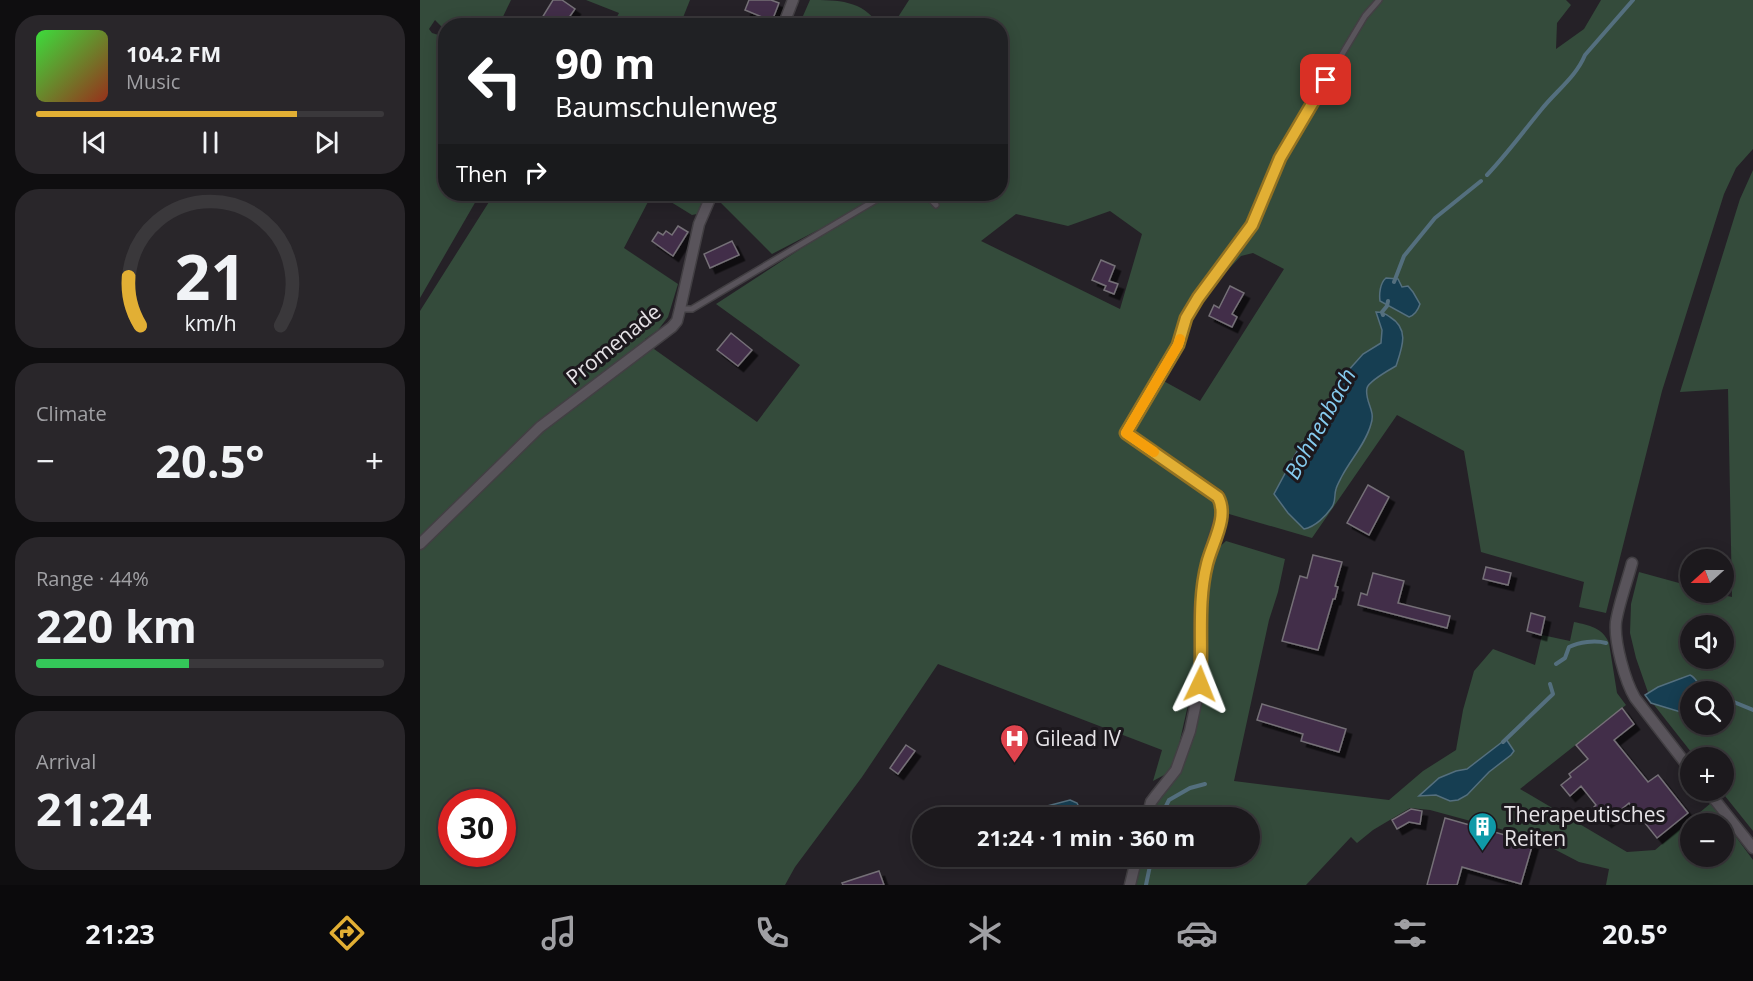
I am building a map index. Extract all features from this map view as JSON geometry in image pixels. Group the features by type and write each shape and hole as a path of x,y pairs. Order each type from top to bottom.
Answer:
{"street":[{"path":"786,18 793,0"},
{"path":"680,309 699,224 709,201"},
{"name":"Promenade","path":"420,544 540,428 672,327 677,321 680,309"},
{"path":"1126,433 1218,497 1222,511 1206,566 1200,607 1200,684 1190,731 1176,770 1151,802 1150,807"},
{"path":"1632,563 1616,623 1625,675 1635,698 1680,756"},
{"path":"1716,801 1753,848"},
{"path":"1130,885 1134,867"}],"lane":[{"path":"1126,433 1178,345 1186,318 1252,225 1280,158 1365,16 1379,0"},
{"name":"Promenade","path":"680,309 692,309 874,201"},
{"path":"932,201 936,205"}],"green space":[{"path":"420,0 511,0 502,18 438,18 438,23 435,20 429,29 438,35 438,201 476,201 420,298"},
{"path":"586,0 690,0 683,18 616,18 619,13"},
{"path":"810,0 830,0 857,6 873,18 802,18"},
{"path":"909,0 1566,0 1571,5 1557,23 1556,49 1584,29 1601,0 1753,0 1753,149 1736,168 1724,194 1662,391 1606,613 1579,607 1584,582 1481,552 1464,451 1397,415 1312,538 1229,514 1224,492 1131,428 1126,437 1215,499 1219,512 1197,665 1176,758 1166,774 1153,781 1162,750 938,664 862,777 795,867 785,885 420,885 420,311 490,201 648,201 624,248 678,284 668,317 658,330 645,339 654,349 757,422 800,365 716,304 814,240 818,230 772,254 719,201 1008,201 1008,18 897,18","holes":["1110,211 1142,234 1120,309 981,241 1016,214 1068,226","1253,253 1284,269 1200,401 1160,379 1182,345 1191,317 1210,289 1241,256","1382,330 1396,366 1375,379 1367,388 1372,419 1367,434 1340,479 1335,498 1304,529 1274,494 1301,442 1308,441 1331,407 1339,381 1363,354 1381,343"]},
{"path":"1753,170 1753,831 1729,801 1734,801 1734,747 1687,747 1651,701 1630,633 1631,604 1639,572 1680,583 1680,603 1734,603 1728,389 1680,392 1740,199"},
{"path":"669,201 702,201 697,214 692,215"},
{"path":"1226,541 1285,559 1269,620 1234,781 1389,800 1423,771 1456,750 1463,710 1474,671 1493,649 1535,665 1542,635 1570,641 1574,622 1585,624 1603,634 1609,643 1617,693 1626,705 1520,789 1627,852 1655,850 1680,829 1680,867 1734,867 1734,834 1753,860 1753,885 1606,885 1609,869 1579,862 1533,838 1430,810 1410,808 1373,830 1357,843 1351,837 1306,885 1135,885 1139,867 1260,867 1260,807 1154,807 1182,768 1204,682 1206,639 1203,608 1215,551"},
{"path":"1711,803 1718,813 1699,813"}],"water":[{"path":"1386,278 1398,279 1402,287 1408,286 1413,292 1420,304 1413,315 1409,317 1380,301 1380,289"},
{"path":"1376,312 1387,315 1400,327 1403,339 1396,366 1375,379 1367,388 1372,419 1366,438 1338,484 1332,507 1320,521 1304,529 1274,494 1302,442 1308,441 1331,407 1339,381 1363,354 1381,343 1382,330"},
{"path":"1690,675 1697,681 1680,681 1680,712 1651,703 1645,695 1658,687"},
{"path":"1506,739 1514,751 1467,795 1450,801 1436,795 1419,796 1439,778 1467,769"},
{"path":"1070,800 1077,803 1079,807 1044,807"}],"building":[{"path":"553,0 562,0 575,9 569,18 542,18"},
{"path":"749,0 771,0 779,3 773,18 765,18 745,10"},
{"path":"678,226 688,232 673,256 652,241 658,232 663,235 666,231 672,235"},
{"path":"732,241 739,255 710,268 704,254"},
{"path":"1101,260 1115,266 1109,281 1118,284 1114,294 1104,290 1106,286 1092,280"},
{"path":"1230,286 1244,293 1232,314 1237,317 1232,327 1209,316 1214,305 1219,308"},
{"path":"731,333 752,350 738,366 717,350"},
{"path":"1368,485 1389,497 1369,535 1347,523"},
{"path":"1313,555 1342,562 1335,586 1338,587 1335,599 1333,599 1318,650 1282,641 1300,576 1307,578"},
{"path":"1486,567 1511,573 1508,585 1483,579"},
{"path":"1373,573 1404,581 1398,603 1450,616 1447,628 1358,605 1361,593 1367,595"},
{"path":"1531,613 1545,617 1541,635 1527,631"},
{"path":"1262,704 1346,729 1339,752 1301,741 1303,734 1257,720"},
{"path":"1622,708 1634,724 1614,740 1648,782 1658,775 1688,813 1680,813 1680,819 1657,838 1629,803 1606,822 1581,786 1570,796 1561,785 1571,777 1569,774 1588,759 1576,745"},
{"path":"906,745 915,751 898,774 890,768"},
{"path":"1411,809 1422,811 1420,824 1409,822 1397,829 1392,820"},
{"name":"Therapeutisches Reiten","path":"1445,818 1533,843 1521,884 1462,867 1457,885 1427,885"},
{"path":"879,871 884,885 843,885 842,883"}],"waterway":[{"name":"Bohnenbach","path":"1487,175 1633,0"},
{"name":"Bohnenbach","path":"1394,282 1404,256 1435,218 1481,181"},
{"name":"Bohnenbach","path":"1383,315 1382,312 1388,301"},
{"name":"Bohnenbach","path":"1556,664 1565,658 1569,647 1573,645 1592,642 1606,643"},
{"name":"Bohnenbach","path":"1503,742 1553,694 1550,684"},
{"name":"Bohnenbach","path":"1734,702 1753,710"},
{"name":"Bohnenbach","path":"1166,807 1169,800 1190,788 1205,784"},
{"name":"Bohnenbach","path":"1146,885 1150,867"}],"slow traffic":[{"path":"1154,452 1126,433 1180,339"}],"place":[{"name":"Gilead IV","path":"1014,764"},
{"name":"Therapeutisches Reiten","path":"1483,852"}],"route":[{"path":"1200,684 1200,607 1206,566 1220,523 1221,503 1218,497 1126,433 1178,345 1186,318 1198,298 1252,225 1280,158 1326,80"}]}
